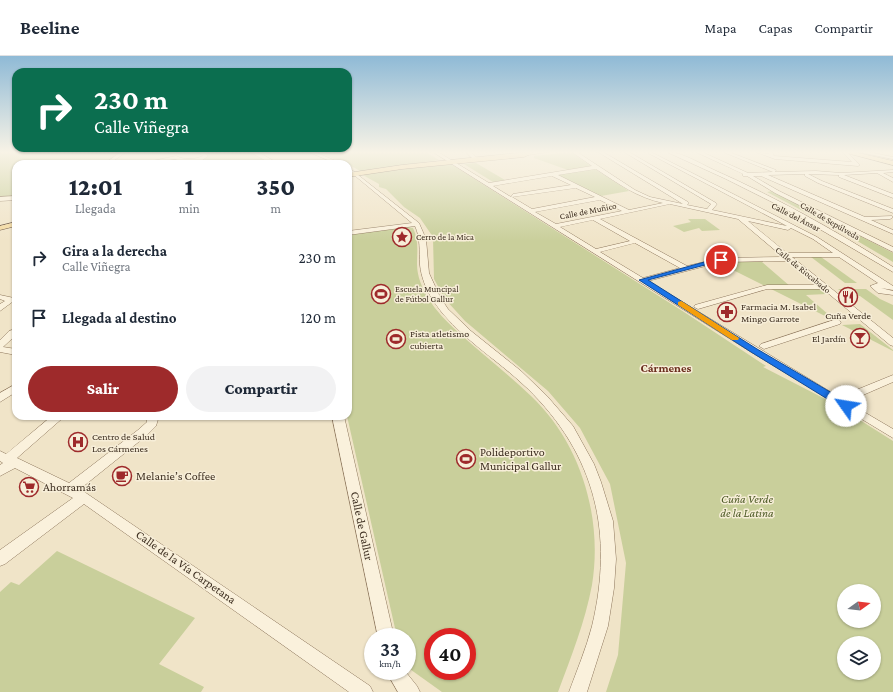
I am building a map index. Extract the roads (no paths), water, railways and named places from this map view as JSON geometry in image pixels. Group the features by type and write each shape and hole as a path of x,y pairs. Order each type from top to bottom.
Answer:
{"main road":[{"path":"0,228 12,225"}],"street":[{"path":"362,182 416,224 422,233 424,242 424,264 427,280 436,298 455,321 529,384 559,414 571,431 599,490 607,522 608,552 606,590 600,627 578,692"},
{"path":"483,182 893,434"},
{"path":"488,185 508,182"},
{"path":"567,182 629,212"},
{"path":"619,182 637,194 671,203 783,227 795,228"},
{"path":"649,182 691,207"},
{"path":"676,182 714,204 709,210"},
{"name":"Calle del Ánsar","path":"704,182 815,238 890,287"},
{"name":"Calle de Sepúlveda","path":"736,182 827,229 893,270"},
{"name":"Calle de Sepúlveda","path":"741,182 823,223 893,266"},
{"name":"Calle de Sepúlveda","path":"759,182 893,250"},
{"path":"778,182 893,232"},
{"path":"819,182 892,214"},
{"path":"858,182 893,196"},
{"path":"514,196 576,186"},
{"path":"0,199 12,198"},
{"path":"534,210 601,198"},
{"name":"Calle de Muñico","path":"556,226 671,203"},
{"path":"837,222 892,214"},
{"name":"Calle de Riocabado","path":"739,217 893,343"},
{"path":"595,219 685,268"},
{"path":"352,232 416,224"},
{"path":"599,250 636,241"},
{"path":"642,280 685,268 728,259 842,255"},
{"name":"Calle del Ánsar","path":"890,287 877,284 874,286 882,291 893,293"},
{"path":"698,307 767,287 824,287"},
{"path":"0,298 11,300 0,308"},
{"path":"764,346 836,322"},
{"name":"Calle de Riocabado","path":"867,322 893,338"},
{"path":"0,345 12,332"},
{"path":"0,349 12,351"},
{"path":"838,401 893,378"},
{"path":"0,398 12,390"},
{"path":"6,462 54,420"},
{"path":"71,489 142,433 152,423 153,420"},
{"name":"Calle de Gallur","path":"339,420 384,628"},
{"name":"Calle de la Vía Carpetana","path":"6,462 71,489 84,497 364,692"},
{"path":"0,560 84,497"},
{"path":"400,680 410,692"}],"place":[{"name":"Cerro de la Mica","path":"402,237"},
{"name":"Escuela Muncipal de Fútbol Gallur","path":"381,294"},
{"name":"Cuña Verde","path":"848,297"},
{"name":"Farmacia M. Isabel Mingo Garrote","path":"727,312"},
{"name":"El Jardín","path":"860,338"},
{"name":"Pista atletismo cubierta","path":"396,339"},
{"name":"Centro de Salud Los Cármenes","path":"78,442"},
{"name":"Polideportivo Municipal Gallur","path":"466,459"},
{"name":"Melanie’s Coffee","path":"122,476"},
{"name":"Ahorramás","path":"29,487"}],"district":[{"name":"Cármenes","path":"666,368"}],"park label":[{"name":"Cuña Verde de la Latina","path":"747,506"}]}
